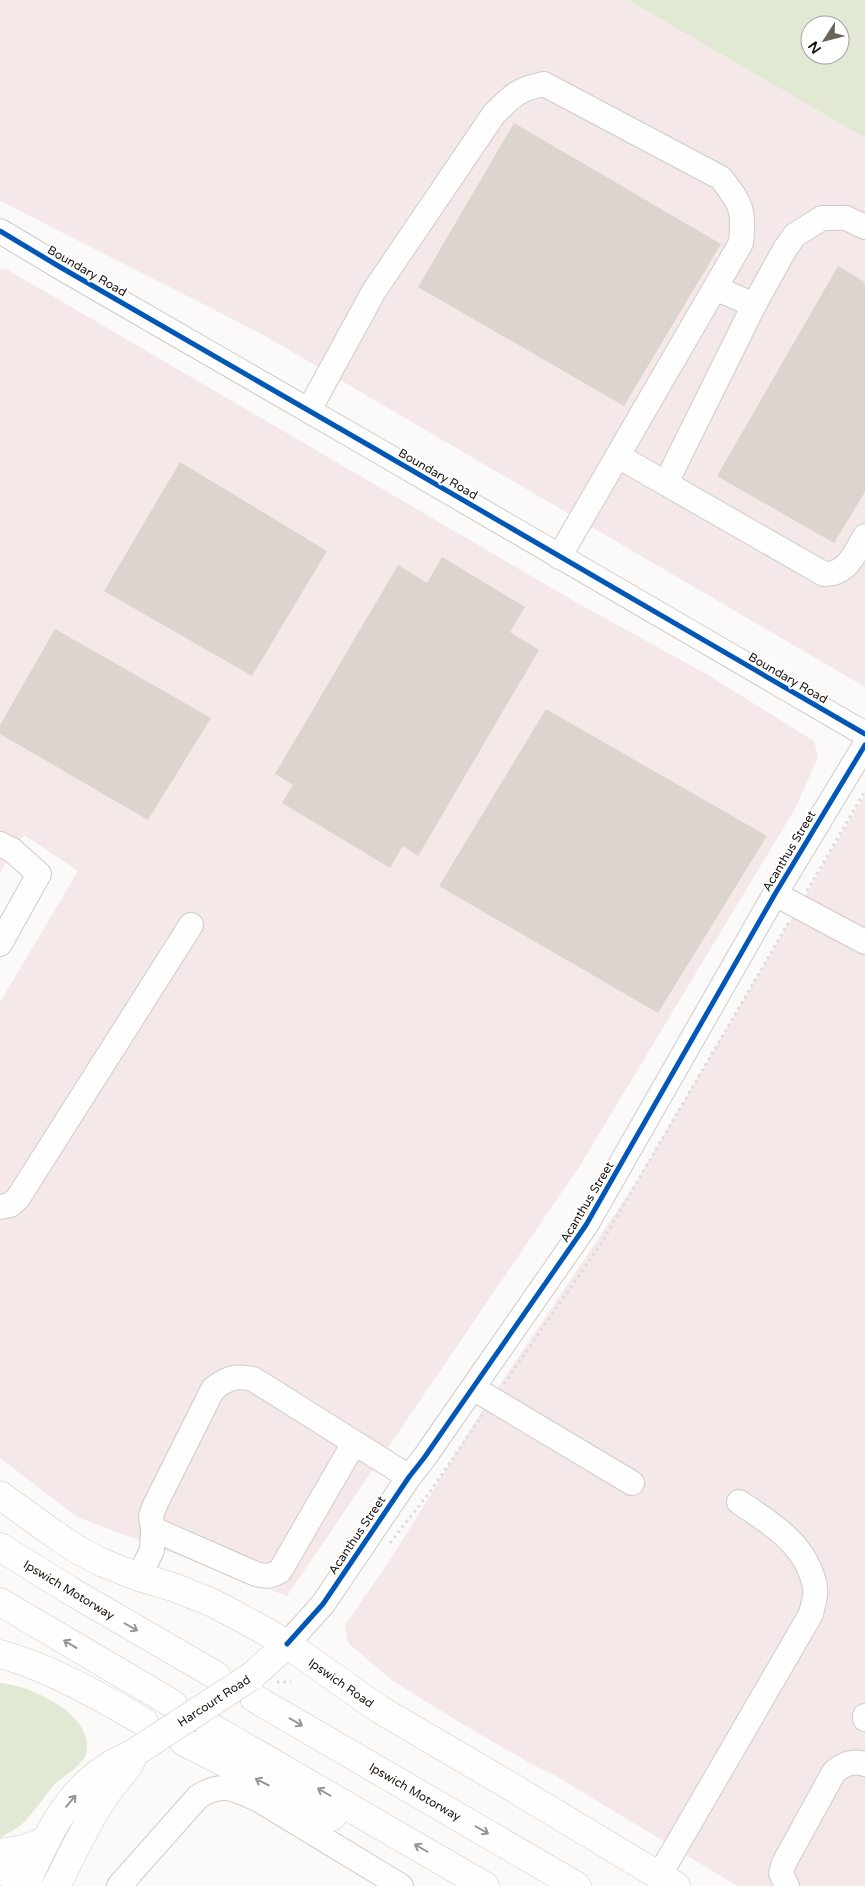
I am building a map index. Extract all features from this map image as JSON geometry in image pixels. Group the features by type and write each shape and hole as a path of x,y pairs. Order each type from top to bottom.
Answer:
{"main road":[{"name":"Ipswich Road","path":"0,1494 78,1550 103,1563 138,1577 173,1586 213,1603 287,1644 379,1710 668,1881"},
{"name":"Ipswich Motorway","path":"0,1547 69,1590 217,1676"},
{"path":"0,1602 173,1704"},
{"name":"Harcourt Road","path":"26,1885 44,1841 69,1802 87,1784 106,1768 253,1687 287,1644"},
{"path":"3,1657 27,1663 77,1686 144,1722"},
{"name":"Ipswich Motorway","path":"253,1687 577,1886"},
{"path":"209,1726 485,1886"},
{"path":"184,1742 353,1827 382,1826"},
{"name":"Harcourt Road","path":"56,1886 101,1801 124,1773 137,1751"},
{"path":"0,1853 24,1849 44,1841"},
{"path":"0,1868 26,1885"}],"street":[{"path":"309,410 374,291 494,114 509,98 525,88 544,84 721,178 737,199 744,218 741,243 559,557"},
{"path":"666,484 754,305 784,249 794,235 822,218 846,218 865,227"},
{"name":"Boundary Road","path":"0,231 865,734"},
{"path":"715,288 754,305"},
{"path":"618,456 824,574 834,575 844,568 865,536"},
{"name":"Acanthus Street","path":"287,1644 323,1604 409,1477 586,1225 775,894 865,745"},
{"path":"0,844 12,850 39,874 0,944"},
{"path":"775,894 865,942"},
{"path":"0,1207 10,1205 18,1198 191,925"},
{"path":"138,1577 152,1550 154,1529 151,1516 155,1505 213,1389 225,1380 238,1376 253,1379 409,1477"},
{"path":"473,1388 632,1483"},
{"path":"154,1529 256,1574 265,1577 272,1576 280,1571 354,1443"},
{"path":"668,1881 811,1614 816,1589 805,1558 782,1532 739,1502"},
{"path":"787,1886 781,1873 784,1863 834,1772 842,1765 853,1762 865,1764"},
{"path":"119,1886 198,1797 214,1788 239,1791 259,1800 401,1886"}],"shaded area":[{"path":"0,0 628,0 865,138 865,687 258,332 0,201"},
{"path":"0,269 8,270 574,601 708,675 814,741 818,757 796,807 581,1164 287,1596 77,1517 0,1458 0,1002 78,871 24,835 12,851 0,873"},
{"path":"865,794 865,1886 737,1886 556,1776 533,1765 459,1722 393,1681 348,1643 345,1625 392,1557 480,1414 635,1184"}],"green space":[{"path":"628,0 865,0 865,138"},
{"path":"0,1683 26,1689 56,1703 79,1724 86,1736 87,1749 79,1765 54,1785 27,1819 0,1838"}],"building":[{"path":"514,123 721,244 624,406 418,287"},
{"path":"838,266 865,282 865,492 834,543 717,476"},
{"path":"180,462 327,551 252,676 104,591"},
{"path":"442,557 525,607 510,632 539,650 418,856 403,846 390,868 282,803 293,785 275,774 398,565 427,583"},
{"path":"55,629 211,718 148,820 0,734 0,725"},
{"path":"546,709 767,836 658,1013 439,886"}],"cycle path":[{"path":"0,231 865,734"},
{"path":"287,1644 323,1604 409,1477 586,1225 775,894 865,745"}]}
